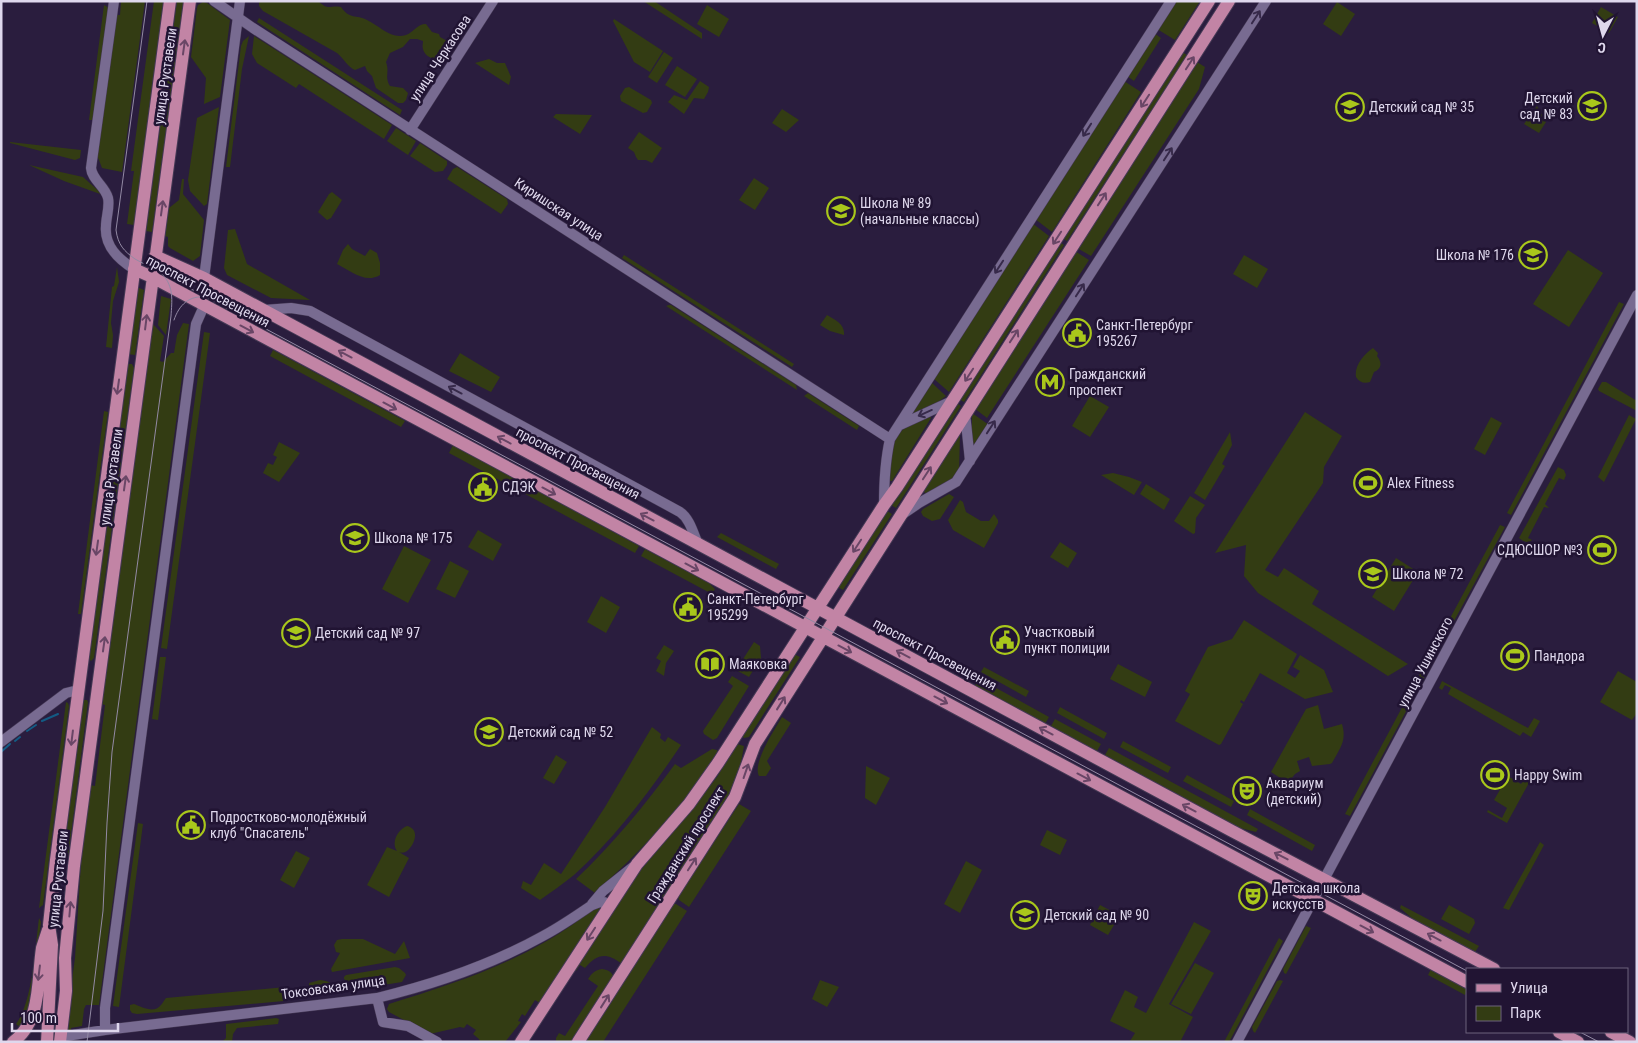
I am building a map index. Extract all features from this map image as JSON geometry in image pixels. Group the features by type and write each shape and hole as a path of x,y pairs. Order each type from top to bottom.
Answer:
{"main road":[{"name":"улица Руставели","path":"47,1042 52,945 50,925 56,860 170,1"},
{"name":"улица Руставели","path":"48,1025 54,1010 65,958 74,866 190,1"},
{"name":"Гражданский проспект","path":"521,1042 637,864 689,804 718,763 1209,1"},
{"name":"Гражданский проспект","path":"578,1042 735,797 755,744 1229,1"},
{"name":"проспект Просвещения","path":"134,269 155,256 204,278 1215,822 1492,968"},
{"name":"проспект Просвещения","path":"134,269 1466,981"},
{"path":"121,363 132,359 136,360 140,367"},
{"path":"78,690 97,692"},
{"path":"736,733 743,742 749,745 755,744"},
{"path":"12,1042 26,1028 33,1014 43,947 50,925"},
{"name":"улица Руставели","path":"60,1040 66,991 65,958"},
{"path":"36,1042 48,1025"},
{"path":"1561,1033 1578,1042"},
{"path":"1613,1033 1630,1042"}],"street":[{"path":"114,1 91,168 93,176 106,193 108,199 106,227 108,242 116,256 134,269"},
{"name":"Киришская улица","path":"214,1 410,130 890,439"},
{"path":"204,278 240,1"},
{"name":"улица Черкасова","path":"410,130 493,1"},
{"path":"884,505 884,479 890,439 1170,1"},
{"path":"902,515 956,482 1266,1"},
{"name":"улица Ушинского","path":"1237,1042 1637,295"},
{"path":"105,1030 105,1008 196,324 204,306"},
{"path":"264,310 291,308 310,311 680,512 688,520 698,544"},
{"path":"900,425 952,401"},
{"path":"965,413 970,460"},
{"path":"1,742 66,693 78,690"},
{"name":"Токсовская улица","path":"60,1040 105,1030 377,998 422,987 486,964 543,937 592,905 603,891 637,864"},
{"path":"592,905 604,902 607,909"},
{"path":"377,998 383,1022 408,1026 437,1042"}],"green space":[{"path":"121,1 145,1 122,172 102,168 97,155 116,15 120,15"},
{"path":"154,1 164,1 134,225 127,224 134,171 131,171"},
{"path":"177,1 184,1 152,232 146,231"},
{"path":"259,1 318,1 327,7 341,7 347,14 363,18 395,36 406,35 420,25 426,24 432,32 439,34 450,45 447,51 440,52 437,58 431,58 424,51 423,41 410,39 403,47 390,53 386,62 388,83 390,86 403,88 408,93 403,103 398,103 376,88 372,76 365,66 353,69 337,53 263,11 259,6"},
{"path":"643,1 654,1 702,33 702,39"},
{"path":"1175,1 1200,1 1175,40 1157,29"},
{"path":"203,2 230,20 220,97 204,104 206,78 191,57 197,8"},
{"path":"1337,2 1355,14 1341,36 1323,24"},
{"path":"104,5 109,8 94,117 92,120 89,120"},
{"path":"707,5 729,19 719,37 697,24"},
{"path":"1601,7 1618,17 1609,33 1592,23"},
{"path":"259,18 402,110 400,115 257,22"},
{"path":"614,19 663,51 650,72 634,62 613,21"},
{"path":"1154,33 1161,38 1134,81 1127,76"},
{"path":"249,36 242,69 230,167 226,167 241,46 243,41"},
{"path":"254,36 392,125 384,139 299,84 296,88 257,63 252,54"},
{"path":"664,52 673,58 657,83 648,77"},
{"path":"1182,52 1187,55 1067,241 1062,238"},
{"path":"489,59 497,63 505,63 511,77 509,85 475,63"},
{"path":"1197,62 1205,67 1199,89 1091,256 1077,248"},
{"path":"677,66 697,79 685,97 665,85"},
{"path":"700,81 709,87 708,92 704,99 694,98 684,114 668,102 674,95 687,100"},
{"path":"1124,81 1141,92 1052,232 1035,219"},
{"path":"629,87 651,100 652,103 647,112 643,113 621,101 620,96 625,88"},
{"path":"1537,106 1546,122 1539,133 1524,124"},
{"path":"219,107 207,204 204,206 190,191 188,180 197,118"},
{"path":"782,109 799,120 786,132 772,123"},
{"path":"556,114 592,115 580,134 553,117"},
{"path":"396,128 416,141 408,155 387,141"},
{"path":"639,132 662,148 652,163 646,160 638,160 634,152 628,148"},
{"path":"10,142 81,150 80,158 75,160"},
{"path":"420,143 447,161 443,171 435,172 410,156"},
{"path":"29,165 83,177 103,195 64,181"},
{"path":"457,167 507,199 508,204 501,214 447,179 453,169"},
{"path":"754,178 769,188 755,210 739,200"},
{"path":"182,179 184,179 183,194 204,220 200,256 193,261 170,248 168,246 168,237 165,236 169,208 179,200"},
{"path":"332,192 342,200 331,218 327,220 318,212"},
{"path":"1032,223 1049,236 949,392 933,378"},
{"path":"235,229 247,264 310,300 271,298 227,275 224,268 228,230"},
{"path":"1060,242 1064,245 964,402 959,399"},
{"path":"348,244 352,249 365,256 370,249 377,253 380,263 380,275 369,278 363,277 337,264"},
{"path":"1568,250 1603,273 1569,327 1533,304"},
{"path":"1075,251 1089,260 987,418 974,408"},
{"path":"624,255 794,364 792,367 622,258"},
{"path":"1244,255 1268,269 1257,288 1233,274"},
{"path":"117,267 119,282 113,301 111,323 113,335 112,348 106,347 112,287 114,286"},
{"path":"137,287 144,290 135,355 128,354"},
{"path":"161,296 171,299 166,335 158,325"},
{"path":"1619,302 1624,304 1511,515 1507,513"},
{"path":"669,305 796,385 797,390 666,306"},
{"path":"827,315 841,325 844,335 830,331 820,325"},
{"path":"183,323 189,324 99,1005 86,1005 82,1026 71,1028 71,1032 65,1031 75,958 81,862 90,785 95,786 105,705 101,704 153,324 164,336 160,361 163,362 171,353 174,353 177,335"},
{"path":"204,332 210,333 167,649 161,648"},
{"path":"1373,348 1378,353 1380,367 1374,372 1370,382 1362,382 1356,377 1358,365 1363,357"},
{"path":"273,350 405,421 401,427 270,356"},
{"path":"460,353 500,377 491,392 449,371"},
{"path":"128,364 132,364 134,368 94,658 91,661 89,659"},
{"path":"930,381 946,396 938,402 913,414 911,413"},
{"path":"1602,382 1606,382 1637,401 1637,411 1599,391 1598,389"},
{"path":"808,393 859,426 857,430 804,396"},
{"path":"1090,396 1109,407 1090,437 1072,426"},
{"path":"957,403 961,406 896,508 891,505"},
{"path":"104,411 108,412 81,614 78,614"},
{"path":"1305,412 1342,436 1324,467 1323,483 1265,570 1278,577 1284,568 1319,591 1312,604 1408,664 1388,676 1258,593 1244,576 1246,545 1215,553"},
{"path":"972,413 989,425 975,446 972,446"},
{"path":"931,415 931,418 892,481 889,481 893,445 896,438 906,427"},
{"path":"1629,415 1636,419 1604,482 1598,477"},
{"path":"1491,417 1502,423 1485,455 1474,449"},
{"path":"1230,432 1232,445 1222,464 1225,466 1205,500 1194,493"},
{"path":"960,434 959,472 957,476 925,493 923,490"},
{"path":"279,442 300,453 279,482 263,473 268,463 273,465 277,457 273,455"},
{"path":"453,445 639,546 635,553 449,453"},
{"path":"1558,467 1564,470 1566,475 1564,480 1559,478 1545,504 1549,508 1544,507 1528,538 1532,540 1524,541 1519,538"},
{"path":"1113,473 1142,482 1134,495 1101,475"},
{"path":"1146,484 1170,499 1164,510 1140,494"},
{"path":"949,494 954,497 940,519 932,521 923,516 921,512 923,509"},
{"path":"1190,496 1205,505 1196,518 1195,533 1193,534 1174,521"},
{"path":"960,500 963,502 966,512 981,521 989,521 994,514 998,520 984,548 953,530 948,520"},
{"path":"887,511 892,514 843,590 838,587"},
{"path":"1500,525 1505,527 1428,669 1424,667"},
{"path":"478,530 502,544 493,561 468,547"},
{"path":"721,533 779,564 776,569 717,537"},
{"path":"1060,542 1077,553 1068,568 1050,557"},
{"path":"404,546 431,560 408,603 382,589"},
{"path":"645,549 709,583 715,589 712,594 641,556"},
{"path":"1396,558 1418,572 1394,611 1372,597"},
{"path":"450,561 469,571 455,598 436,589"},
{"path":"601,596 620,607 606,633 587,622"},
{"path":"1244,620 1297,654 1287,673 1295,678 1300,671 1293,667 1300,655 1324,670 1333,692 1305,699 1260,673 1244,702 1241,700 1240,702 1243,704 1219,745 1175,721 1190,694 1185,691 1208,647 1232,639"},
{"path":"754,642 760,646 761,658 749,677 736,670"},
{"path":"664,645 674,651 666,663 664,676 656,671 661,661 656,658"},
{"path":"794,654 800,657 749,737 744,738 742,736"},
{"path":"160,657 166,657 158,720 152,719"},
{"path":"1118,664 1152,682 1145,697 1110,679"},
{"path":"984,667 1029,691 1026,697 981,672"},
{"path":"1618,671 1637,682 1637,713 1632,720 1600,702"},
{"path":"1421,672 1426,674 1350,816 1345,814"},
{"path":"732,676 749,686 717,738 713,740 704,734 703,731 733,686 728,682"},
{"path":"978,678 1049,717 1045,724 975,686"},
{"path":"1442,681 1528,728 1534,718 1540,721 1531,737 1523,732 1520,736 1448,694 1451,688 1445,685 1442,690 1439,688"},
{"path":"82,701 88,702 68,858 62,858"},
{"path":"66,702 69,706 43,905 39,908"},
{"path":"1318,705 1324,729 1342,724 1344,735 1342,744 1330,764 1312,766 1309,757 1297,761 1300,771 1288,783 1271,772 1306,709"},
{"path":"1060,707 1107,733 1104,739 1057,713"},
{"path":"782,717 791,723 767,761 771,768 766,776 759,776 758,770 761,755"},
{"path":"1055,719 1101,744 1097,751 1051,726"},
{"path":"652,727 661,734 660,738 665,742 668,737 681,745 631,813 589,861 574,875 540,900 521,888 523,881 531,885 544,863 561,874 605,807"},
{"path":"1123,741 1171,767 1168,773 1120,747"},
{"path":"737,744 744,746 738,779 734,788 622,964 602,956 585,968 580,965 576,971 573,969 633,879 717,777"},
{"path":"1109,748 1258,829 1256,832 1240,828 1105,755"},
{"path":"712,749 717,750 717,752 705,772 677,809 612,877 595,893 576,879 628,824 675,764 681,768"},
{"path":"556,755 567,762 554,784 543,778"},
{"path":"866,766 890,778 876,805 865,798"},
{"path":"1187,775 1234,801 1231,807 1183,781"},
{"path":"1508,776 1521,784 1526,776 1530,781 1507,823 1487,812 1488,810 1502,818 1507,808 1494,800"},
{"path":"739,804 751,811 689,907 679,900 678,897"},
{"path":"1250,809 1315,845 1312,851 1247,815"},
{"path":"138,823 143,824 119,1007 113,1006"},
{"path":"407,826 414,830 414,842 407,851 399,852 409,858 389,897 367,885 387,847 397,851 395,848 396,837 400,830"},
{"path":"1047,830 1067,840 1060,855 1040,845"},
{"path":"1540,842 1544,845 1509,910 1503,908"},
{"path":"296,851 310,858 294,888 280,880"},
{"path":"966,861 982,870 960,913 944,904"},
{"path":"673,904 687,911 603,1042 585,1042"},
{"path":"599,905 601,907 540,1003 535,1000 525,1016 522,1014 518,1021 521,1022 505,1042 480,1042 473,1034 476,1030 467,1024 464,1028 460,1027 430,1034 389,1012 387,1009 389,1004 469,977 508,961 559,934"},
{"path":"1100,905 1115,913 1117,920 1108,935 1090,925"},
{"path":"1401,905 1479,946 1475,952 1413,919 1400,908"},
{"path":"1449,905 1474,919 1475,923 1469,934 1441,919"},
{"path":"39,918 41,922 32,994 28,1013 20,1027 16,1024 22,1014 30,988"},
{"path":"1194,922 1211,931 1169,1004 1193,1017 1180,1042 1121,1042 1130,1041 1135,1033 1110,1021 1125,990 1138,997 1134,1007 1146,1013"},
{"path":"1306,926 1311,928 1286,974 1283,969"},
{"path":"1279,938 1283,941 1229,1042 1224,1042"},
{"path":"363,939 395,954 404,941 410,958 332,972 331,969 340,953 336,952 334,945 337,940"},
{"path":"1195,963 1214,973 1191,1014 1171,1004"},
{"path":"395,967 399,968 406,975 402,982 358,989 344,979 346,975"},
{"path":"602,969 610,972 614,978 572,1042 556,1042 559,1033 565,1036 598,986 588,979 594,972"},
{"path":"1431,969 1464,986 1466,989 1465,995 1428,975"},
{"path":"320,980 331,983 333,991 317,994 311,991 309,983"},
{"path":"820,980 839,987 827,1007 812,999"},
{"path":"1277,981 1283,981 1255,1033 1252,1027"},
{"path":"286,987 292,991 290,999 284,1001 137,1014 132,1013 130,1010 130,1005 134,1004 148,1009 158,1008 166,998"},
{"path":"279,1019 278,1024 237,1028 233,1034 232,1042 222,1042 226,1038 226,1024"}],"waterway":[{"path":"42,721 58,714"},
{"path":"27,731 36,725"},
{"path":"15,741 20,737"},
{"path":"1,752 10,744"}],"tram line":[{"path":"147,1 116,230 122,247 135,259 1466,970"},
{"path":"87,1042 103,911 112,752 171,316 171,289 163,275"},
{"path":"174,320 185,302 190,299 206,297"},
{"path":"1582,1033 1599,1042"}],"place":[{"name":"Детский сад № 83","path":"1592,106"},
{"name":"Детский сад № 35","path":"1350,107"},
{"name":"Школа № 89 (начальные классы)","path":"841,211"},
{"name":"Школа № 176","path":"1533,255"},
{"name":"Санкт-Петербург 195267","path":"1077,333"},
{"name":"Гражданский проспект","path":"1050,382"},
{"name":"Alex Fitness","path":"1368,483"},
{"name":"СДЭК","path":"483,487"},
{"name":"Школа № 175","path":"355,538"},
{"name":"СДЮСШОР №3","path":"1602,550"},
{"name":"Школа № 72","path":"1373,574"},
{"name":"Санкт-Петербург 195299","path":"688,607"},
{"name":"Детский сад № 97","path":"296,633"},
{"name":"Участковый пункт полиции","path":"1005,640"},
{"name":"Пандора","path":"1515,656"},
{"name":"Маяковка","path":"710,664"},
{"name":"Детский сад № 52","path":"489,732"},
{"name":"Happy Swim","path":"1495,775"},
{"name":"Аквариум (детский)","path":"1247,791"},
{"name":"Подростково-молодёжный клуб \"Спасатель\"","path":"191,825"},
{"name":"Детская школа искусств","path":"1253,896"},
{"name":"Детский сад № 90","path":"1025,915"}]}
